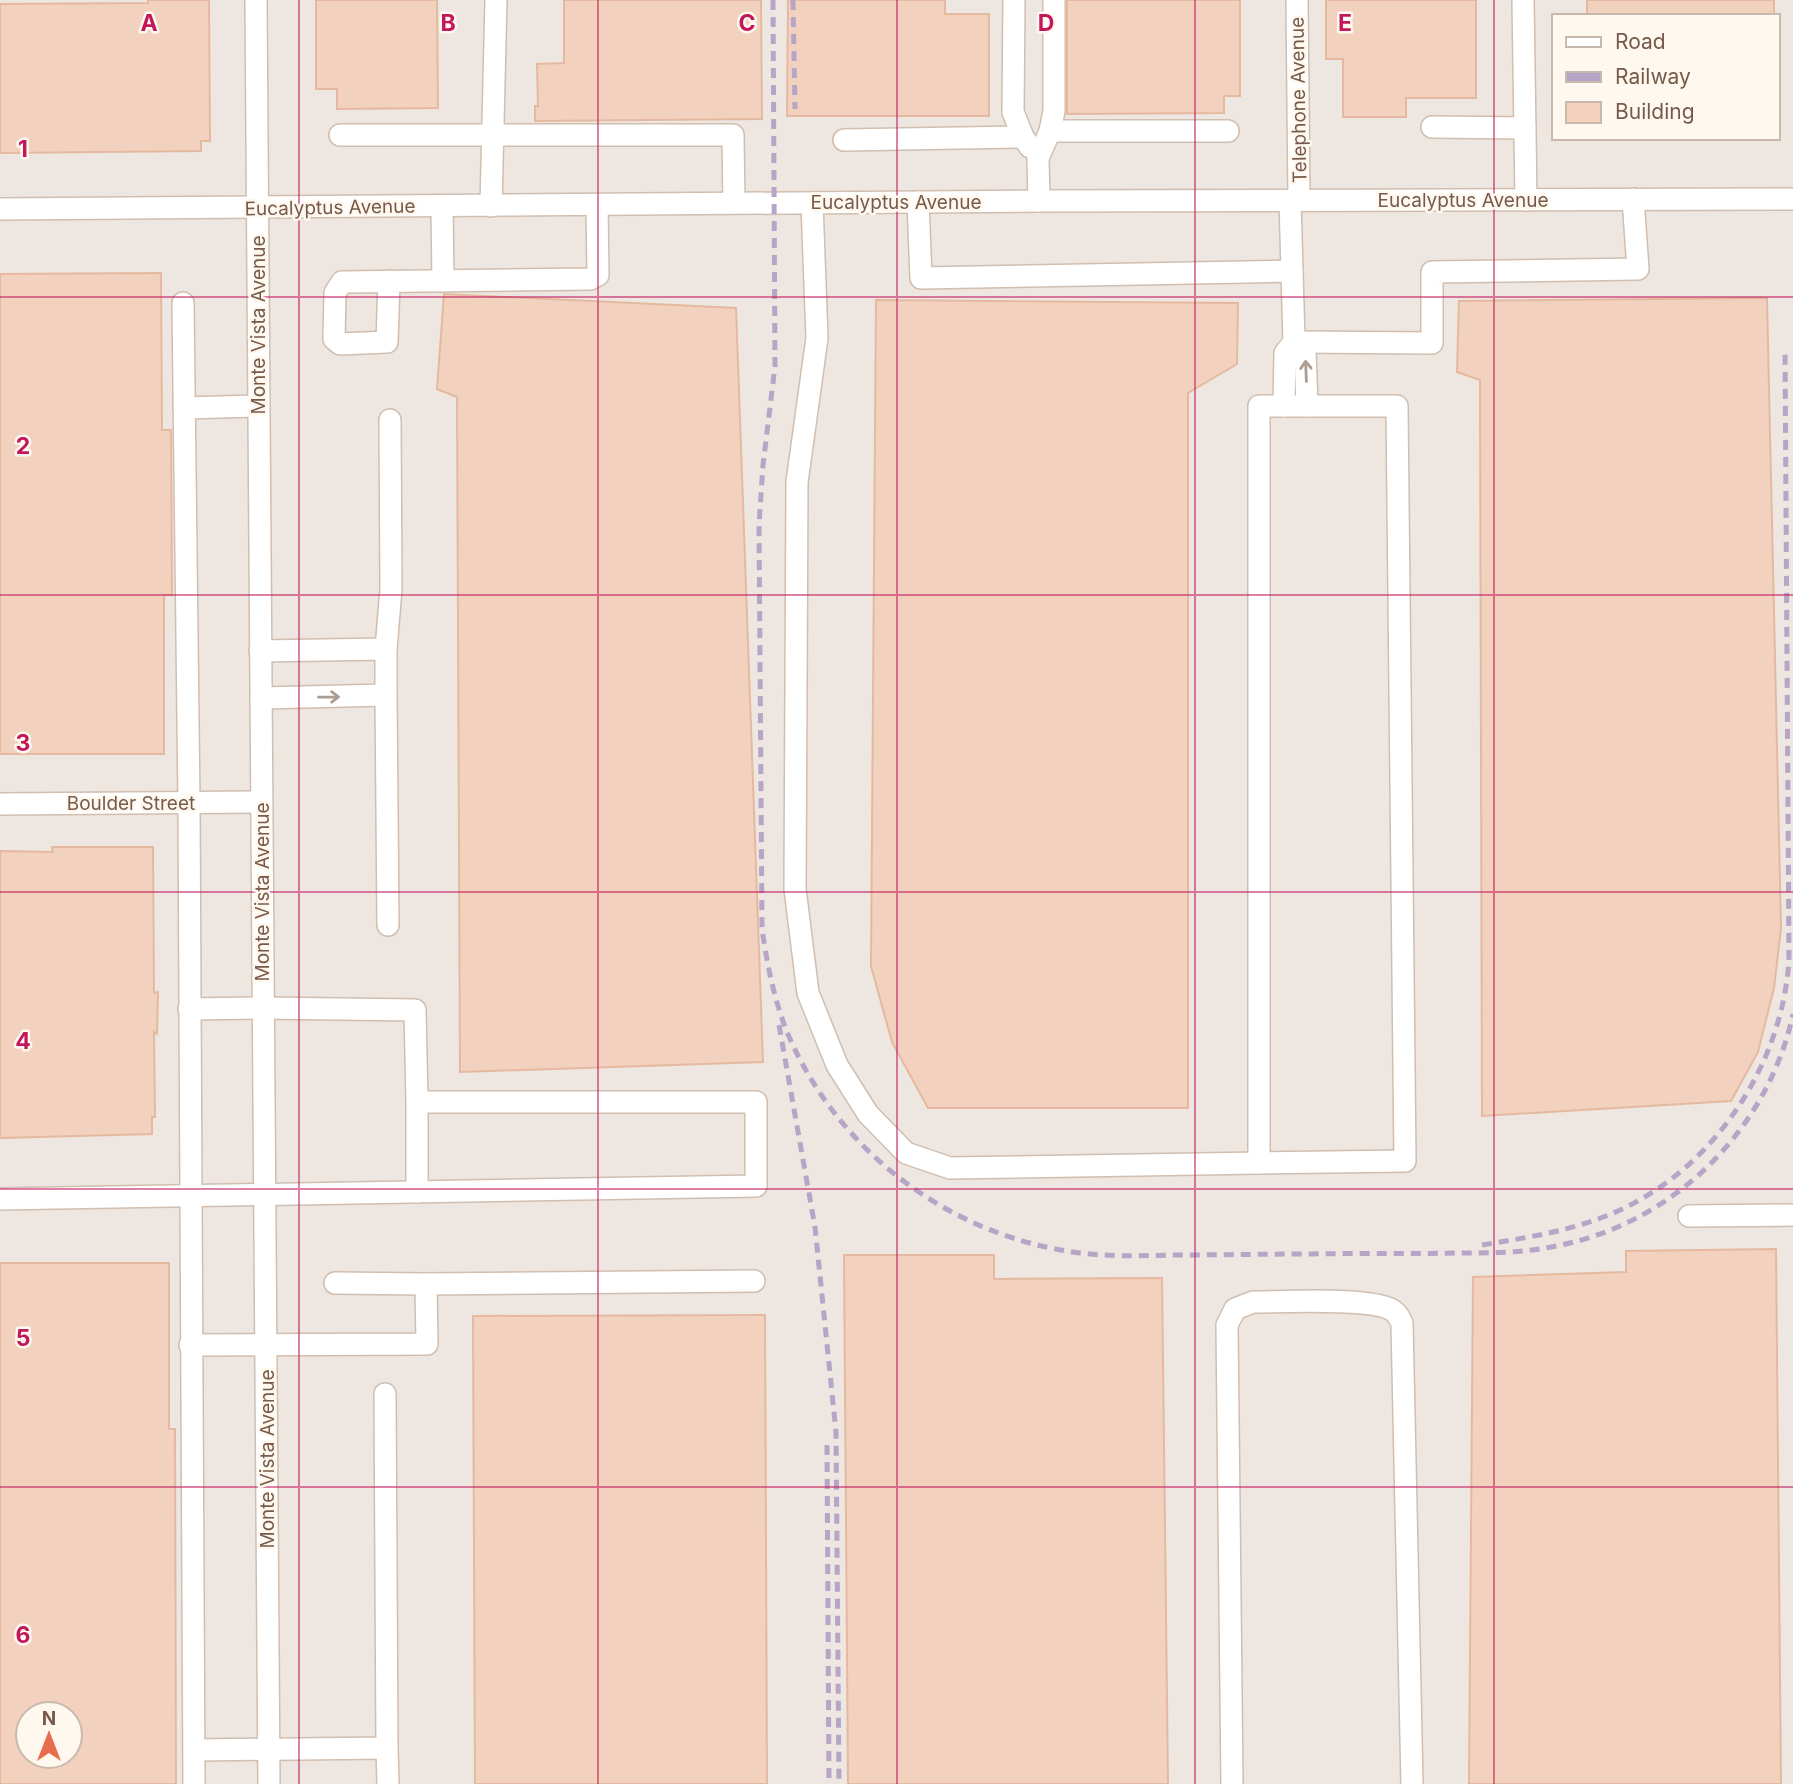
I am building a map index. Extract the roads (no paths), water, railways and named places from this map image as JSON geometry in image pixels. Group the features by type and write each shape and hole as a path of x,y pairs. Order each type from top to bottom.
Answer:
{"street":[{"name":"Monte Vista Avenue","path":"256,0 269,1784"},
{"path":"491,206 496,0"},
{"path":"1014,0 1013,112 1023,137 1038,158"},
{"path":"1039,201 1038,158 1050,131 1054,111 1054,0"},
{"name":"Telephone Avenue","path":"1294,342 1292,271 1297,0"},
{"path":"1523,0 1526,200"},
{"path":"1432,127 1525,128"},
{"path":"1050,131 1228,131"},
{"path":"340,135 733,135 734,203"},
{"path":"844,140 1023,137"},
{"path":"1294,342 1432,343 1432,272 1637,270 1633,199"},
{"name":"Eucalyptus Avenue","path":"0,209 1039,201 1793,199"},
{"path":"918,202 921,278 1292,271"},
{"path":"812,203 817,338 797,482 794,889 808,993 837,1065 868,1114 906,1153 950,1168 1405,1161 1397,406 1259,406 1259,1163"},
{"path":"389,281 590,279 598,275 597,205"},
{"path":"442,206 443,281"},
{"path":"183,303 189,803 194,1784"},
{"path":"1284,406 1285,353 1294,342"},
{"path":"1294,342 1305,352 1307,406"},
{"path":"184,408 259,406"},
{"path":"388,925 386,649 391,589 390,420"},
{"path":"260,651 386,649"},
{"path":"261,698 386,695"},
{"name":"Boulder Street","path":"0,804 261,802"},
{"path":"189,1009 415,1010 417,1192"},
{"path":"0,1199 756,1186 756,1102 417,1102"},
{"path":"1689,1216 1793,1215"},
{"path":"335,1283 754,1281"},
{"path":"190,1345 427,1344 426,1284"},
{"path":"1233,1784 1227,1325 1235,1310 1253,1302 1372,1303 1399,1315 1402,1323 1412,1784"},
{"path":"385,1394 388,1784"},
{"path":"194,1750 387,1748"}],"railway":[{"path":"773,0 775,366 759,525 762,929 778,1007 787,1032 808,1074 834,1112 864,1147 899,1178 937,1204 978,1225 1021,1241 1080,1253 1132,1256 1482,1253 1544,1248 1599,1234 1639,1217 1676,1194 1709,1165 1738,1133 1762,1096 1780,1056 1793,1014"},
{"path":"793,0 795,109"},
{"path":"1482,1245 1545,1234 1591,1222 1643,1198 1677,1174 1707,1146 1734,1114 1755,1078 1772,1040 1783,1001 1789,960 1785,352"},
{"path":"779,1025 815,1227 836,1432 839,1784"},
{"path":"827,1445 829,1784"}]}
